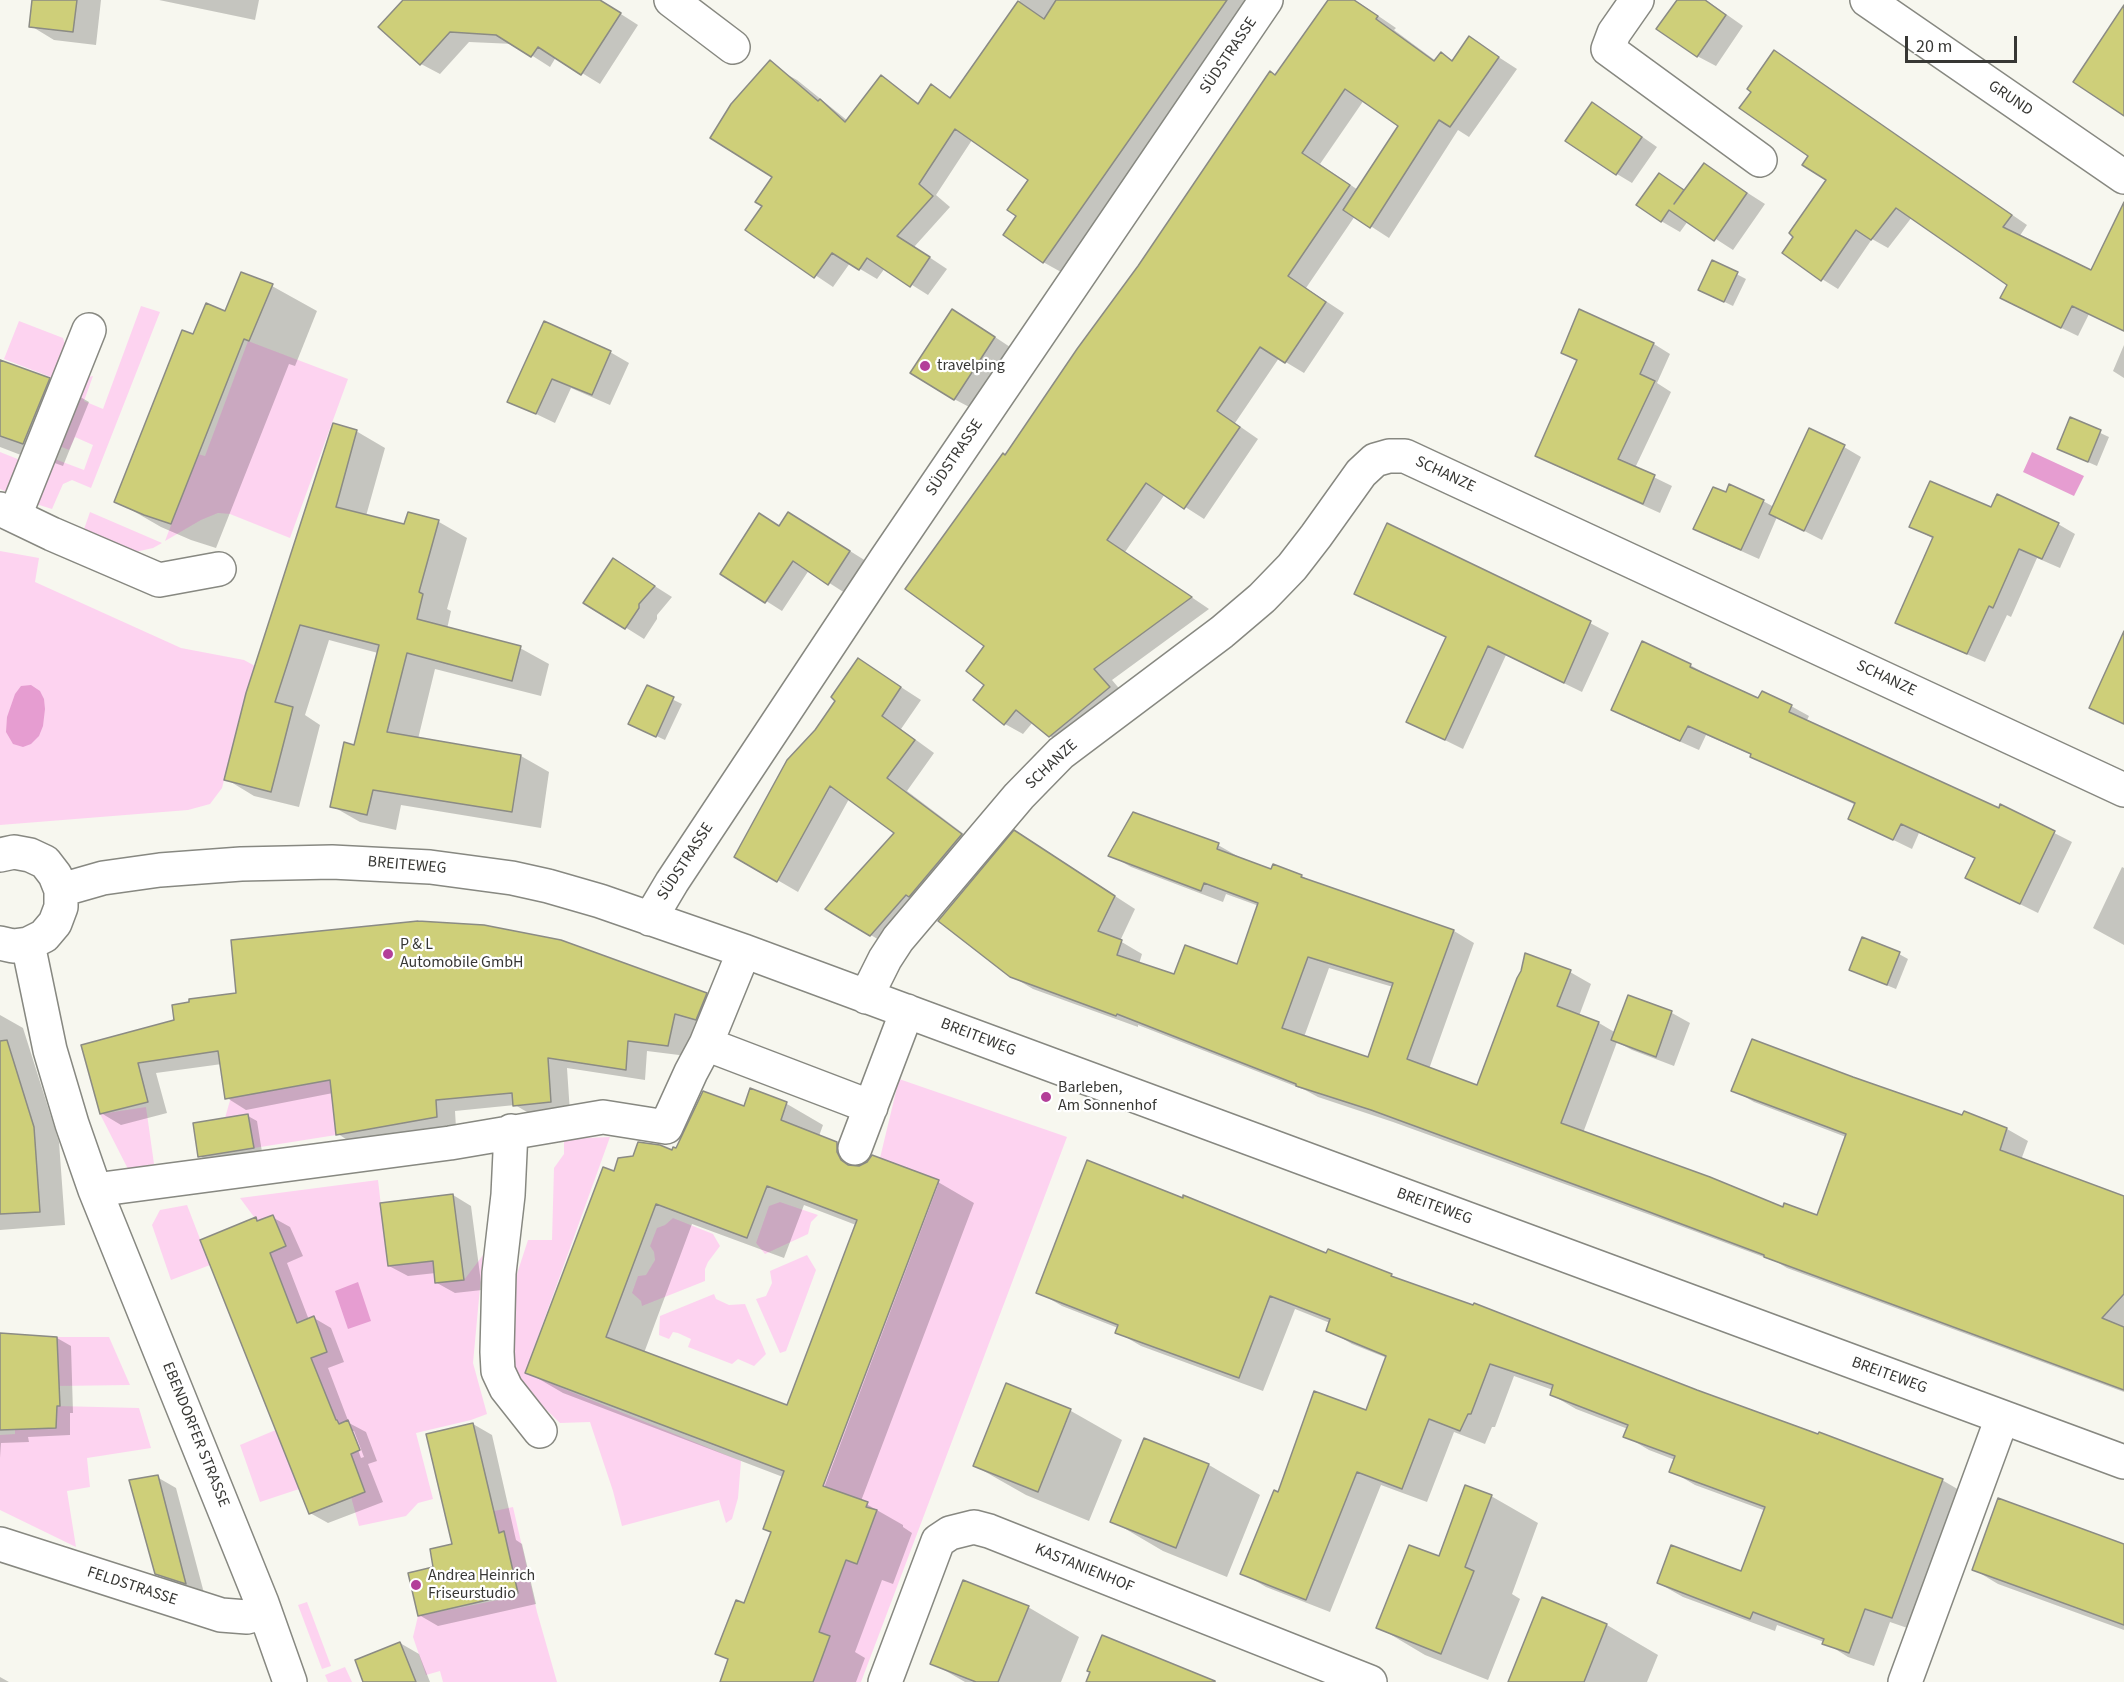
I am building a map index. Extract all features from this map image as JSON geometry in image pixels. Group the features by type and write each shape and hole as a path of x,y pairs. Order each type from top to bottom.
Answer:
{"street":[{"path":"671,0 733,47"},
{"name":"SÜDSTRASSE","path":"650,919 873,579 1266,0"},
{"path":"1637,0 1614,33 1608,49 1760,160"},
{"name":"GRUND","path":"1867,0 2124,177"},
{"path":"89,330 7,512 159,580 219,569"},
{"name":"SCHANZE","path":"866,997 898,939 1026,789 1061,753 1222,632 1262,598 1304,552 1361,473 1375,460 1389,456 1405,456 2124,790"},
{"path":"0,855 14,852 30,855 45,862 55,875 61,890 61,907 55,923 44,936 14,944"},
{"name":"BREITEWEG","path":"61,890 102,878 160,870 242,864 362,862 430,867 512,878 600,901 907,1011 2124,1462"},
{"name":"EBENDORFER STRASSE","path":"14,944 95,1190 265,1612 290,1682"},
{"path":"95,1190 450,1143 511,1131 603,1118 666,1127 706,1044 744,951"},
{"path":"855,1148 907,1011"},
{"path":"706,1044 871,1107"},
{"path":"511,1131 508,1195 499,1273 498,1371 506,1388 540,1431"},
{"path":"1905,1682 2002,1418"},
{"name":"KASTANIENHOF","path":"885,1682 938,1541 950,1533 974,1527 1370,1682"},
{"name":"FELDSTRASSE","path":"0,1544 221,1615 247,1617 265,1612"}],"shaded area":[{"path":"141,306 160,312 91,488 72,480 63,484 52,509 33,503 52,458 84,470 93,445 75,437 69,450 57,445 80,379 93,376 84,401 103,409"},
{"path":"19,321 63,338 68,353 58,380 4,359"},
{"path":"248,341 348,379 290,538 230,514 218,513 165,541 198,454 205,456"},
{"path":"0,452 25,462 12,494 0,489"},
{"path":"2032,452 2084,476 2074,496 2023,472"},
{"path":"90,512 162,543 153,548 131,553 82,535"},
{"path":"0,551 39,558 35,582 181,648 244,660 255,666 222,788 210,804 188,810 0,825"},
{"path":"31,685 40,691 44,699 43,726 39,736 31,744 23,747 13,744 6,732 7,717 15,694 21,686"},
{"path":"899,1079 1067,1137 861,1682 813,1682 819,1632 846,1560 857,1564 876,1511 866,1507 867,1502 823,1486 938,1180 880,1158"},
{"path":"330,1080 336,1135 254,1148 248,1114 225,1118 233,1090"},
{"path":"146,1107 154,1164 128,1169 100,1114"},
{"path":"610,1137 525,1373 741,1461 738,1498 732,1519 726,1523 719,1500 622,1526 590,1422 560,1423 526,1390 516,1375 509,1350 508,1318 516,1277 528,1240 552,1240 554,1168 564,1154 564,1139"},
{"path":"378,1180 388,1266 433,1261 436,1283 464,1280 483,1255 473,1363 487,1414 416,1433 433,1499 418,1503 406,1516 359,1526 351,1497 365,1491 351,1454 360,1450 348,1420 339,1424 337,1420 281,1442 299,1489 260,1502 240,1445 278,1429 311,1358 327,1351 314,1316 296,1322 270,1253 286,1246 273,1215 257,1221 240,1198"},
{"path":"780,1202 818,1215 811,1222 808,1234 765,1254 756,1243 769,1206"},
{"path":"187,1205 210,1265 171,1280 152,1225 160,1210"},
{"path":"673,1218 713,1234 720,1246 705,1269 705,1281 642,1306 641,1301 632,1293 638,1276 646,1275 655,1260 650,1246 657,1228"},
{"path":"807,1255 816,1270 786,1351 780,1353 756,1299 766,1296 772,1283 770,1271"},
{"path":"358,1282 371,1321 348,1329 335,1291"},
{"path":"714,1294 716,1299 729,1305 745,1304 766,1354 754,1366 738,1359 732,1364 688,1347 691,1339 678,1333 673,1332 669,1339 659,1335 660,1316"},
{"path":"57,1337 109,1337 130,1385 56,1386"},
{"path":"57,1406 139,1408 151,1448 87,1458 90,1487 67,1491 76,1547 0,1510 0,1435 15,1434 15,1429 56,1428"},
{"path":"513,1507 537,1612 557,1682 443,1682 440,1671 426,1675 413,1637 418,1616 518,1596 504,1532 463,1540 452,1520"},
{"path":"307,1602 331,1666 322,1669 298,1605"},
{"path":"345,1667 352,1682 328,1682 325,1675"}],"building":[{"path":"32,0 77,0 73,32 29,27"},
{"path":"403,0 600,0 621,13 581,75 538,47 531,57 496,35 450,32 420,65 378,27"},
{"path":"1056,0 1227,0 1043,263 1003,235 1016,216 1007,210 1028,180 955,129 919,184 933,196 897,236 930,257 910,287 867,258 859,270 832,253 814,278 745,230 762,206 755,202 772,177 710,138 731,104 770,60 845,122 881,75 918,104 931,84 950,98 1018,1 1044,19"},
{"path":"1328,0 1354,0 1378,16 1376,19 1434,61 1441,52 1452,61 1469,36 1499,57 1450,127 1439,120 1370,228 1343,210 1398,126 1345,89 1302,153 1350,185 1288,276 1326,302 1285,363 1260,347 1217,411 1240,427 1184,509 1146,483 1107,540 1192,597 1094,669 1110,687 1049,737 1016,710 1004,725 973,700 984,685 966,671 984,646 905,589 1003,453 1005,455 1077,349 1138,266 1270,71 1275,75"},
{"path":"1677,0 1705,0 1726,15 1697,57 1656,29"},
{"path":"2124,5 2124,116 2073,82"},
{"path":"1774,50 2012,215 2003,227 2091,270 2124,202 2124,331 2072,306 2061,328 2000,298 2007,285 1896,208 1871,240 1856,230 1821,281 1782,253 1793,237 1789,233 1826,180 1802,165 1808,156 1739,108 1751,92 1747,89"},
{"path":"1592,102 1642,137 1616,175 1565,141"},
{"path":"1704,163 1747,193 1714,241 1669,210 1661,222 1636,205 1659,173 1684,190 1674,204"},
{"path":"1712,260 1738,272 1724,302 1698,290"},
{"path":"241,272 273,284 249,341 244,339 171,524 114,502 182,330 193,334 206,303 225,311"},
{"path":"952,309 995,337 954,400 910,373"},
{"path":"1579,309 1654,343 1640,374 1655,381 1618,459 1655,475 1643,504 1535,456 1577,360 1561,353"},
{"path":"544,321 611,351 592,395 552,379 536,414 507,402"},
{"path":"0,360 50,378 23,444 0,436"},
{"path":"2070,417 2101,430 2088,462 2057,449"},
{"path":"333,423 357,430 336,507 404,524 408,512 439,520 419,592 423,594 417,619 521,646 512,681 407,653 387,732 521,755 512,812 373,790 367,815 330,807 344,742 354,745 379,645 300,625 275,702 293,707 271,792 224,780 246,693"},
{"path":"1809,428 1845,445 1804,531 1769,514"},
{"path":"1930,481 1991,507 1997,494 2059,523 2042,559 2019,549 1993,608 1989,606 1967,654 1895,623 1933,537 1909,527"},
{"path":"1729,484 1764,500 1741,550 1693,529 1713,487 1726,492"},
{"path":"788,512 850,551 828,585 793,561 765,603 720,574 759,513 779,526"},
{"path":"1387,523 1591,621 1564,683 1488,646 1445,740 1406,722 1446,637 1354,594"},
{"path":"613,558 655,586 639,604 639,608 625,629 583,603"},
{"path":"2124,631 2124,724 2089,708"},
{"path":"1642,641 1691,664 1690,667 1758,698 1762,691 1792,705 1789,712 1999,808 2000,804 2055,831 2020,904 1965,878 1975,858 1901,824 1893,840 1848,819 1855,803 1750,757 1751,754 1688,726 1680,741 1611,710"},
{"path":"858,658 901,687 882,716 915,740 887,778 962,834 909,897 906,895 870,936 825,909 894,833 830,786 777,882 734,857 787,760 815,730 835,701 831,697"},
{"path":"647,685 674,697 656,737 628,724"},
{"path":"1133,812 1219,843 1217,849 1271,869 1273,864 1302,875 1301,877 1454,930 1407,1059 1477,1085 1521,971 1525,953 1571,970 1557,1006 1599,1022 1561,1123 1710,1177 1783,1207 1784,1203 1817,1215 1846,1134 1731,1091 1752,1039 1853,1077 1962,1115 1964,1111 2007,1128 2000,1150 2124,1196 2124,1294 2102,1318 2124,1327 2124,1390 1764,1257 1764,1255 1644,1210 1371,1110 1296,1086 1296,1084 1117,1014 1116,1016 1010,977 938,921 1014,830 1115,896 1098,931 1122,940 1117,955 1174,974 1185,945 1237,964 1258,903 1204,883 1201,891 1108,856","holes":["1308,957 1393,983 1368,1057 1282,1028"]},
{"path":"418,921 484,925 561,940 707,993 696,1020 675,1014 668,1046 628,1041 626,1070 548,1058 551,1102 513,1106 512,1093 436,1100 437,1117 336,1135 330,1080 225,1099 218,1051 138,1063 148,1102 100,1114 81,1045 174,1020 172,1005 189,1002 189,999 236,993 231,940"},
{"path":"1862,937 1900,952 1887,985 1849,970"},
{"path":"1628,995 1672,1011 1656,1057 1611,1040"},
{"path":"7,1040 34,1127 40,1212 0,1214 0,1041"},
{"path":"750,1088 787,1102 781,1120 837,1142 837,1152 841,1160 848,1165 859,1166 867,1162 872,1155 939,1180 823,1486 868,1502 866,1507 877,1510 857,1564 846,1560 819,1632 830,1636 813,1682 720,1682 728,1659 715,1654 736,1600 744,1603 771,1532 763,1529 784,1471 525,1373 603,1167 614,1171 618,1158 633,1156 638,1142 660,1145 672,1150 673,1147 676,1148 703,1091 744,1106","holes":["767,1186 857,1220 787,1405 606,1337 656,1204 747,1238"]},
{"path":"248,1114 254,1148 198,1157 193,1123"},
{"path":"1087,1160 1183,1198 1183,1195 1326,1253 1328,1249 1392,1274 1391,1276 1473,1305 1474,1303 1697,1390 1818,1434 1819,1432 1943,1479 1892,1618 1865,1609 1849,1653 1822,1644 1824,1639 1753,1612 1750,1619 1657,1583 1671,1545 1741,1571 1765,1507 1669,1472 1675,1456 1623,1437 1628,1425 1550,1395 1553,1385 1490,1364 1471,1414 1468,1414 1460,1431 1429,1419 1402,1489 1357,1472 1306,1600 1240,1574 1274,1490 1278,1492 1314,1391 1366,1410 1386,1356 1326,1331 1330,1319 1270,1296 1239,1378 1115,1333 1118,1325 1036,1293"},
{"path":"453,1194 464,1280 435,1283 433,1261 388,1266 380,1203"},
{"path":"273,1215 286,1246 270,1253 297,1323 314,1316 327,1352 311,1358 336,1420 339,1424 348,1420 360,1450 351,1454 365,1492 309,1514 200,1240 256,1217 257,1221"},
{"path":"0,1333 57,1337 60,1406 57,1406 56,1428 0,1430"},
{"path":"1006,1383 1071,1409 1038,1492 973,1466"},
{"path":"473,1423 499,1533 504,1531 518,1593 418,1616 408,1573 433,1567 430,1549 452,1544 426,1434"},
{"path":"1144,1438 1209,1464 1176,1548 1110,1522"},
{"path":"158,1475 186,1584 155,1574 129,1480"},
{"path":"1465,1485 1492,1495 1465,1567 1474,1571 1441,1654 1376,1628 1409,1545 1439,1556"},
{"path":"1998,1498 2124,1544 2124,1625 1972,1570"},
{"path":"963,1580 1029,1606 998,1682 976,1682 930,1664"},
{"path":"1542,1597 1607,1624 1584,1682 1508,1682"},
{"path":"1102,1635 1215,1682 1086,1682 1090,1672 1087,1671"},
{"path":"400,1642 416,1682 363,1682 355,1660"}],"place":[{"name":"travelping","path":"925,366"},
{"name":"P & L Automobile GmbH","path":"388,954"},
{"name":"Barleben, Am Sonnenhof","path":"1046,1097"},
{"name":"Andrea Heinrich Friseurstudio","path":"416,1585"}]}
